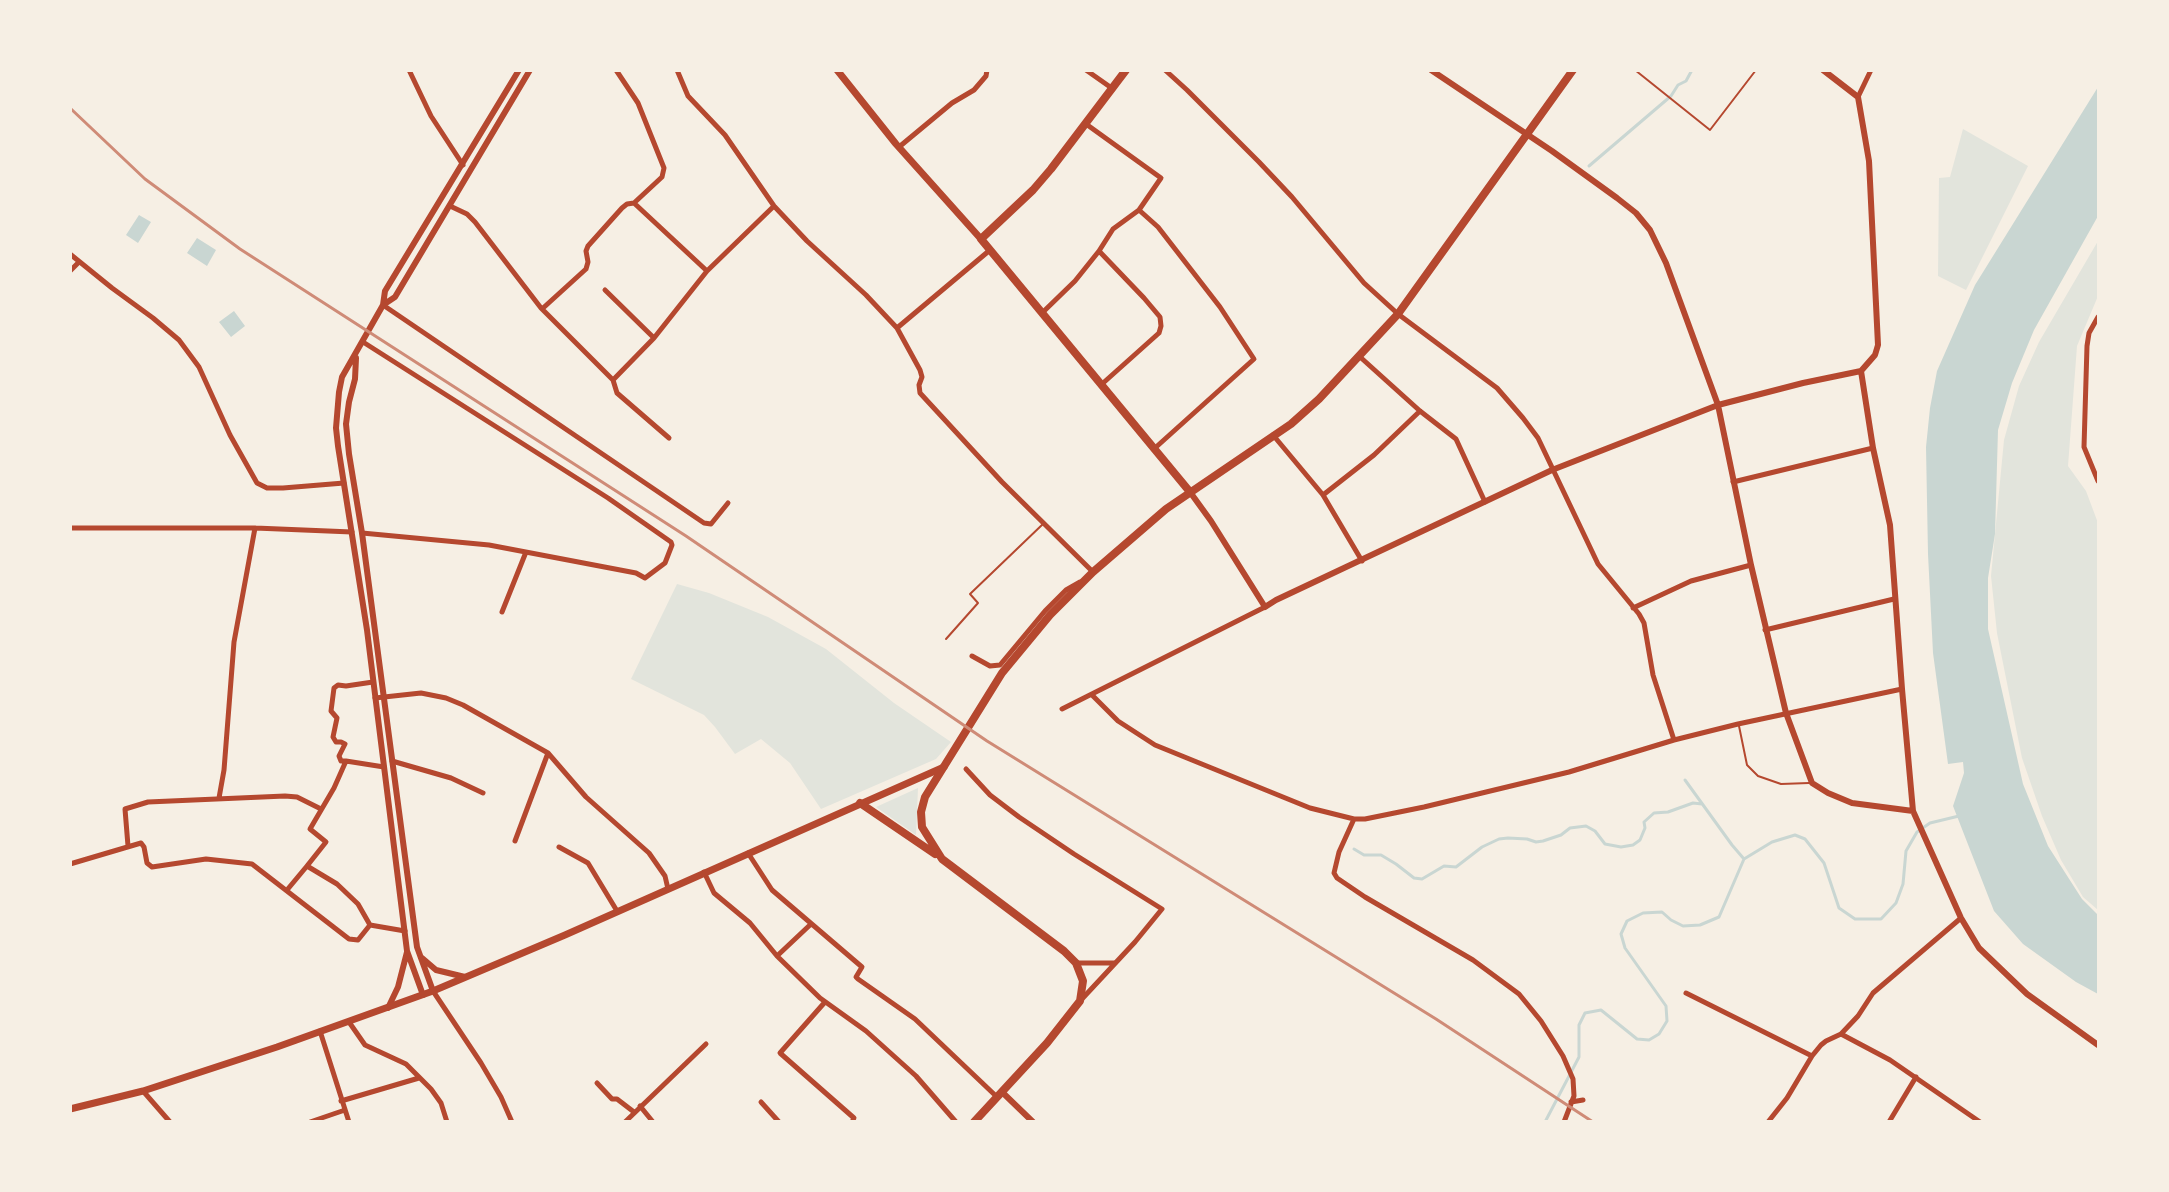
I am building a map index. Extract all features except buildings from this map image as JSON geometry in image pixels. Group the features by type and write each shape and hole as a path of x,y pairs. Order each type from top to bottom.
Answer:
{"highway":[{"path":"1126,70 1033,190 981,239 1190,492"},
{"path":"942,860 922,827 921,812 924,796 1002,673 1050,615 1091,574 1166,509 1291,424 1319,399 1398,314 1573,70"},
{"path":"860,803 942,860 1064,951 1076,963 1083,981 1080,1001 1047,1043 974,1122"}],"main road":[{"path":"837,70 899,147 981,239"},
{"path":"70,1109 143,1091 423,995 944,767"}],"street":[{"path":"409,70 431,116 463,165 472,170"},
{"path":"423,995 407,951 374,682 336,428 337,408 342,377 383,305 385,291 519,70"},
{"path":"383,305 395,297 530,70"},
{"path":"542,309 586,268 588,246 622,208 634,203 662,177 664,168 638,103 616,70"},
{"path":"677,70 688,96 725,135 774,206 897,328 920,370 922,377 919,385 920,393 1091,574 1066,590 1000,665 990,666 972,656"},
{"path":"899,147 952,103 974,90 986,75 987,70"},
{"path":"1086,70 1113,89"},
{"path":"1165,70 1292,197 1364,283 1398,314 1497,388 1538,438 1598,564 1644,623 1653,675 1674,740"},
{"path":"1431,70 1617,198 1636,213 1650,230 1666,263 1718,405 1751,565 1786,713 1812,783 1852,803 1913,810"},
{"path":"1823,70 1858,97"},
{"path":"1062,709 1552,470 1718,405 1861,371 1875,355 1878,345 1869,161 1858,97 1871,70"},
{"path":"1042,313 1075,281 1100,251 1113,229 1139,210 1161,178 1086,124"},
{"path":"634,203 707,271"},
{"path":"450,206 467,214 475,222 542,309 613,380 617,393 669,438"},
{"path":"613,380 654,338 707,271 774,206"},
{"path":"1139,210 1158,227 1220,306 1254,359 1155,448"},
{"path":"413,245 423,250"},
{"path":"897,328 990,250"},
{"path":"1100,251 1160,317 1161,326 1159,333 1102,384"},
{"path":"70,254 179,340 198,368 257,483 267,488 344,483"},
{"path":"70,271 80,262"},
{"path":"605,290 654,338"},
{"path":"383,305 704,523 711,524 728,503"},
{"path":"2098,317 2089,333 2087,346 2084,447 2098,481"},
{"path":"362,533 489,545 636,573 645,578 665,563 672,545 671,542 608,498 363,342"},
{"path":"357,354 355,379 346,424 349,454 362,533 417,947 433,991 481,1063 501,1097 512,1122"},
{"path":"1359,356 1420,411 1456,439 1485,502"},
{"path":"1861,371 1890,525 1894,599 1913,810 1961,918 1980,948 2013,981 2098,1045"},
{"path":"1323,495 1374,455 1420,411"},
{"path":"1273,435 1323,495 1362,561"},
{"path":"1733,482 1874,448"},
{"path":"1190,492 1211,521 1265,608"},
{"path":"70,528 255,528 352,532"},
{"path":"219,798 224,770 234,642 255,528"},
{"path":"502,612 526,552"},
{"path":"1633,608 1691,580 1751,565"},
{"path":"1766,630 1894,599"},
{"path":"374,682 338,685 334,688 331,711 337,718 333,737 336,742 345,744 339,756 341,761 384,767"},
{"path":"1092,694 1118,721 1155,745 1310,808 1354,819 1365,819 1558,774 1738,724 1902,689"},
{"path":"375,698 422,693 446,698 464,705 548,753 586,797 649,853 665,876 668,889"},
{"path":"514,841 548,753"},
{"path":"287,890 326,842 310,830 334,788 346,761"},
{"path":"392,761 451,778 483,793"},
{"path":"966,769 990,795 1019,817 1162,909 1135,942 1080,1001"},
{"path":"128,846 125,811 127,807 147,802 297,797 321,808"},
{"path":"1354,819 1334,867 1334,873 1365,897 1441,940 1510,986 1541,1021 1574,1079 1574,1096 1564,1122"},
{"path":"392,835 401,834"},
{"path":"70,864 141,843 147,863 152,867 206,859 252,864 350,939 358,940 370,925"},
{"path":"559,846 588,863 617,911"},
{"path":"748,854 772,890 862,967 856,977 858,979 915,1019 1033,1122"},
{"path":"307,866 337,884 358,904 370,925"},
{"path":"704,872 714,893 750,922 777,956 825,1002 866,1031 916,1076 956,1122"},
{"path":"1768,1122 1787,1098 1812,1056 1826,1041 1841,1034 1858,1016 1873,993 1961,918"},
{"path":"777,956 811,924"},
{"path":"370,925 405,931"},
{"path":"417,947 421,956 436,970 465,977"},
{"path":"388,1008 398,987 407,951"},
{"path":"1076,963 1114,963"},
{"path":"1686,993 1812,1056"},
{"path":"825,1002 780,1053 854,1118 852,1122"},
{"path":"349,1022 365,1045 399,1061 419,1078 438,1098 447,1122"},
{"path":"320,1031 349,1122"},
{"path":"1841,1034 1890,1060 1980,1122"},
{"path":"625,1122 706,1044"},
{"path":"1889,1122 1916,1077"},
{"path":"341,1101 419,1078"},
{"path":"597,1083 612,1099 617,1099 634,1112"},
{"path":"143,1091 170,1122"},
{"path":"1571,1102 1583,1100"},
{"path":"761,1102 779,1122"},
{"path":"640,1106 653,1122"},
{"path":"310,1122 345,1110"}],"lane":[{"path":"1635,70 1710,130 1756,70"},
{"path":"946,639 978,603 970,594 1044,523"},
{"path":"1738,724 1747,765 1758,776 1781,784 1812,783"}],"shaded area":[{"path":"2098,87 2098,216 2034,330 2012,383 1998,430 1995,534 1988,578 1988,629 2023,784 2048,846 2082,899 2098,915 2098,994 2076,982 2023,944 1994,911 1953,806 1964,773 1963,762 1948,764 1933,653 1926,447 1937,371 1975,285"},
{"path":"1963,129 2028,166 1966,290 1938,276 1939,178 1950,177"},
{"path":"139,215 151,222 138,243 126,235"},
{"path":"197,238 216,250 207,266 187,253"},
{"path":"2098,241 2098,296 2077,346 2068,466 2086,491 2098,523 2098,910 2083,897 2061,860 2042,816 2022,758 1997,633 1991,576 2004,440 2019,386 2039,342"},
{"path":"234,311 245,326 231,337 219,322"},
{"path":"677,584 709,593 768,617 826,649 894,703 951,742 936,759 821,809 790,763 761,739 735,754 704,715 631,679"},
{"path":"918,788 916,835 876,807"}],"waterway":[{"path":"1589,166 1671,96 1678,85 1686,81 1692,70"},
{"path":"1685,780 1744,859"},
{"path":"1354,849 1364,855 1381,855 1414,878 1422,879 1444,866 1456,867 1482,847 1499,839 1543,841 1561,835 1570,828 1586,826 1595,831 1605,844 1621,847 1633,845 1640,840 1645,828 1644,822 1654,813 1668,812 1693,803 1702,804"},
{"path":"1545,1122 1579,1057 1579,1025 1585,1013 1601,1010 1637,1039 1649,1040 1659,1034 1667,1021 1666,1006 1625,948 1621,934 1627,921 1643,913 1662,912 1683,926 1700,925 1719,917 1744,859 1772,842 1795,835 1805,839 1824,863 1839,908 1855,919 1881,919 1896,903 1903,884 1906,851 1917,832 1930,823 1959,816"}],"railway":[{"path":"70,108 145,179 240,249 686,536 987,741 1436,1019 1593,1122"}]}
